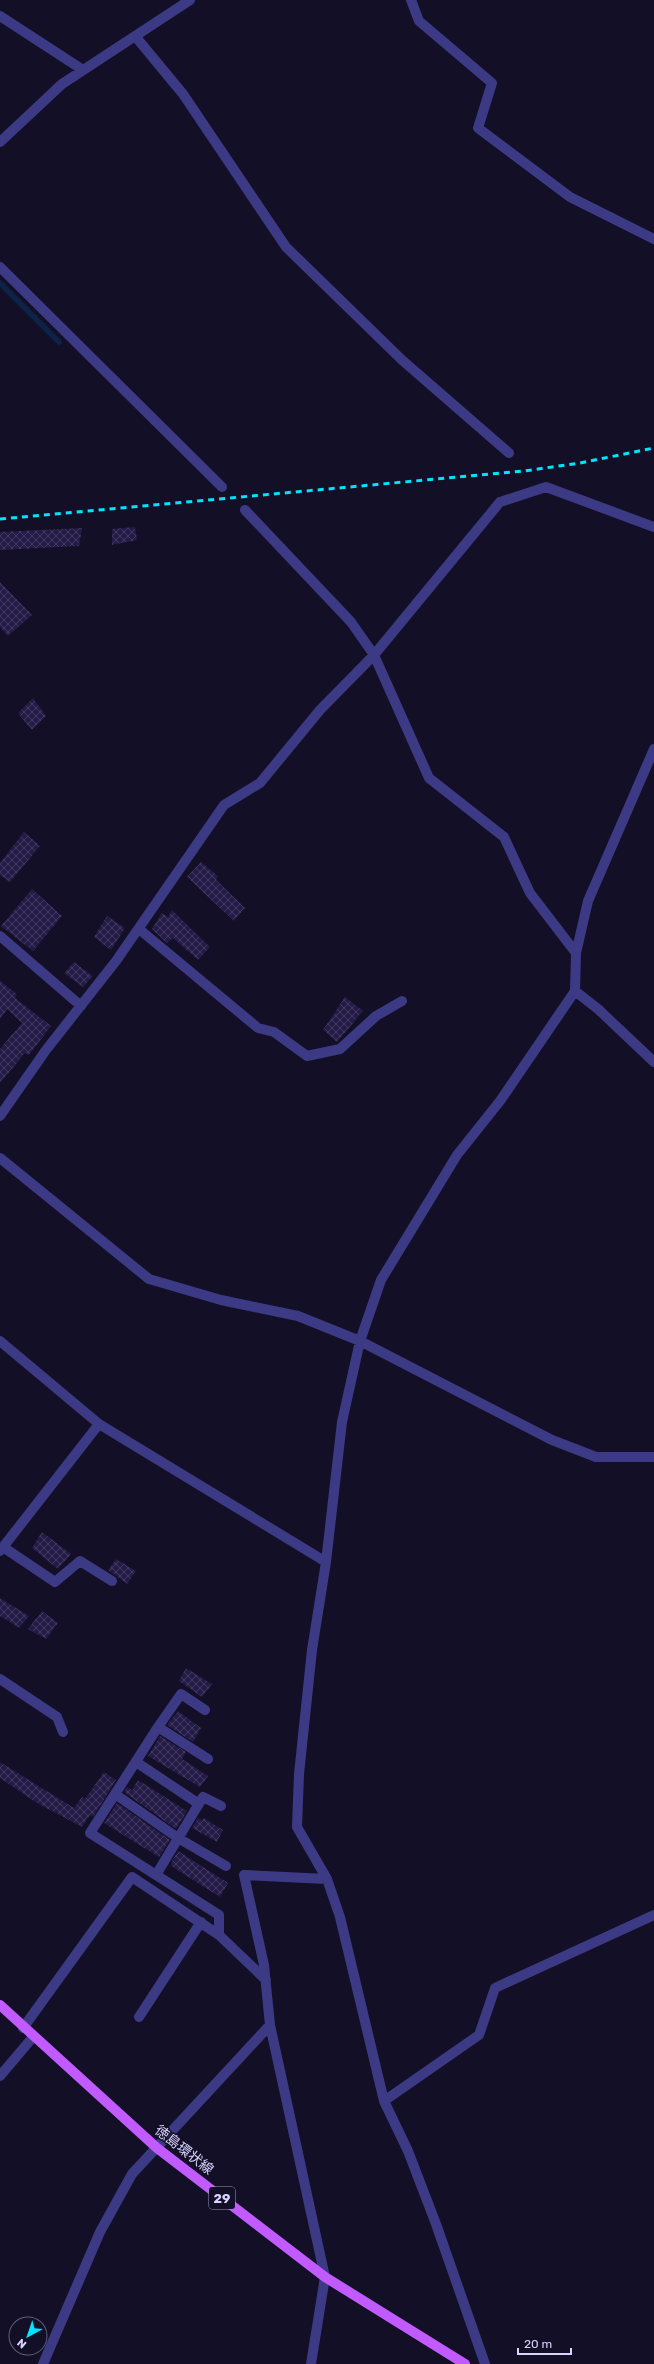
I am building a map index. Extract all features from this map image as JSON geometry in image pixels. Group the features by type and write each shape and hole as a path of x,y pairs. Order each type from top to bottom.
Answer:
{"main road":[{"name":"徳島環状線","path":"0,2006 32,2037 157,2148 325,2277 465,2364"}],"street":[{"path":"0,142 62,84 190,0"},
{"path":"411,0 419,20 492,83 478,128 570,197 654,239"},
{"path":"0,16 83,70"},
{"path":"135,36 183,94 286,247 402,360 509,453"},
{"path":"0,267 222,487"},
{"path":"0,1116 46,1050 139,929 224,805 260,783 320,710 374,655 500,502 546,487 654,528"},
{"path":"245,510 351,622 374,655 429,778 504,837 530,893 576,953"},
{"path":"485,2364 436,2224 408,2151 384,2101 340,1917 327,1879 297,1827 298,1774 312,1650 326,1562 342,1422 360,1342 381,1280 424,1205 457,1155 500,1101 575,991 576,953 588,902 654,749"},
{"path":"139,929 258,1028 274,1032 307,1056 340,1049 376,1016 402,1001"},
{"path":"0,936 81,1006"},
{"path":"575,991 598,1009 654,1062"},
{"path":"0,1158 149,1278 221,1300 298,1316 360,1342 552,1440 596,1457 654,1457"},
{"path":"0,1341 99,1424 326,1562"},
{"path":"99,1424 2,1549 55,1582 80,1561 112,1581"},
{"path":"0,1679 57,1717 63,1732"},
{"path":"205,1710 181,1694 90,1833 219,1915 219,1935"},
{"path":"158,1727 208,1759"},
{"path":"136,1762 199,1804"},
{"path":"115,1794 178,1838 226,1866"},
{"path":"156,1875 203,1797 221,1806"},
{"path":"311,2364 325,2277 270,2025 264,1965 244,1875 327,1879"},
{"path":"23,2028 132,1877 219,1935 266,1980"},
{"path":"384,2101 479,2035 495,1988 654,1916"},
{"path":"139,2017 200,1922"},
{"path":"43,2364 100,2232 132,2174 270,2025"},
{"path":"0,2076 32,2037"}],"building":[{"path":"135,527 137,540 112,545 112,529"},
{"path":"82,528 79,546 0,550 0,532"},
{"path":"0,582 32,615 8,636 0,627"},
{"path":"33,698 46,716 32,730 18,713"},
{"path":"24,832 40,846 10,882 0,875 0,863"},
{"path":"201,862 218,876 216,880 245,908 234,921 187,877"},
{"path":"32,889 62,916 33,951 1,926"},
{"path":"172,910 210,947 198,960 173,938 167,943 152,929 162,913 168,917"},
{"path":"107,916 125,928 111,950 94,937"},
{"path":"74,962 93,976 83,987 64,973"},
{"path":"0,981 17,994 15,998 51,1026 29,1055 25,1053 0,1083 0,1049 22,1023 7,1009 0,1019"},
{"path":"345,997 363,1011 337,1042 323,1030"},
{"path":"42,1532 71,1554 58,1569 32,1548"},
{"path":"116,1559 136,1571 127,1584 108,1570"},
{"path":"0,1598 29,1616 19,1628 0,1616"},
{"path":"42,1611 58,1623 46,1639 28,1629"},
{"path":"186,1668 212,1684 202,1697 179,1681"},
{"path":"178,1711 201,1728 193,1742 167,1725"},
{"path":"160,1736 186,1752 182,1759 208,1776 200,1787 148,1756"},
{"path":"0,1762 74,1808 82,1797 85,1799 104,1772 116,1780 93,1817 90,1815 82,1827 37,1803 0,1778"},
{"path":"138,1780 187,1811 176,1829 124,1792 127,1787 132,1790"},
{"path":"117,1803 170,1840 159,1857 104,1823"},
{"path":"198,1818 202,1820 204,1818 223,1830 217,1842 192,1828"},
{"path":"178,1851 228,1883 220,1897 171,1866 171,1863"}],"waterway":[{"path":"0,283 59,342"}],"railway":[{"path":"0,519 524,471 580,463 654,448"}]}
